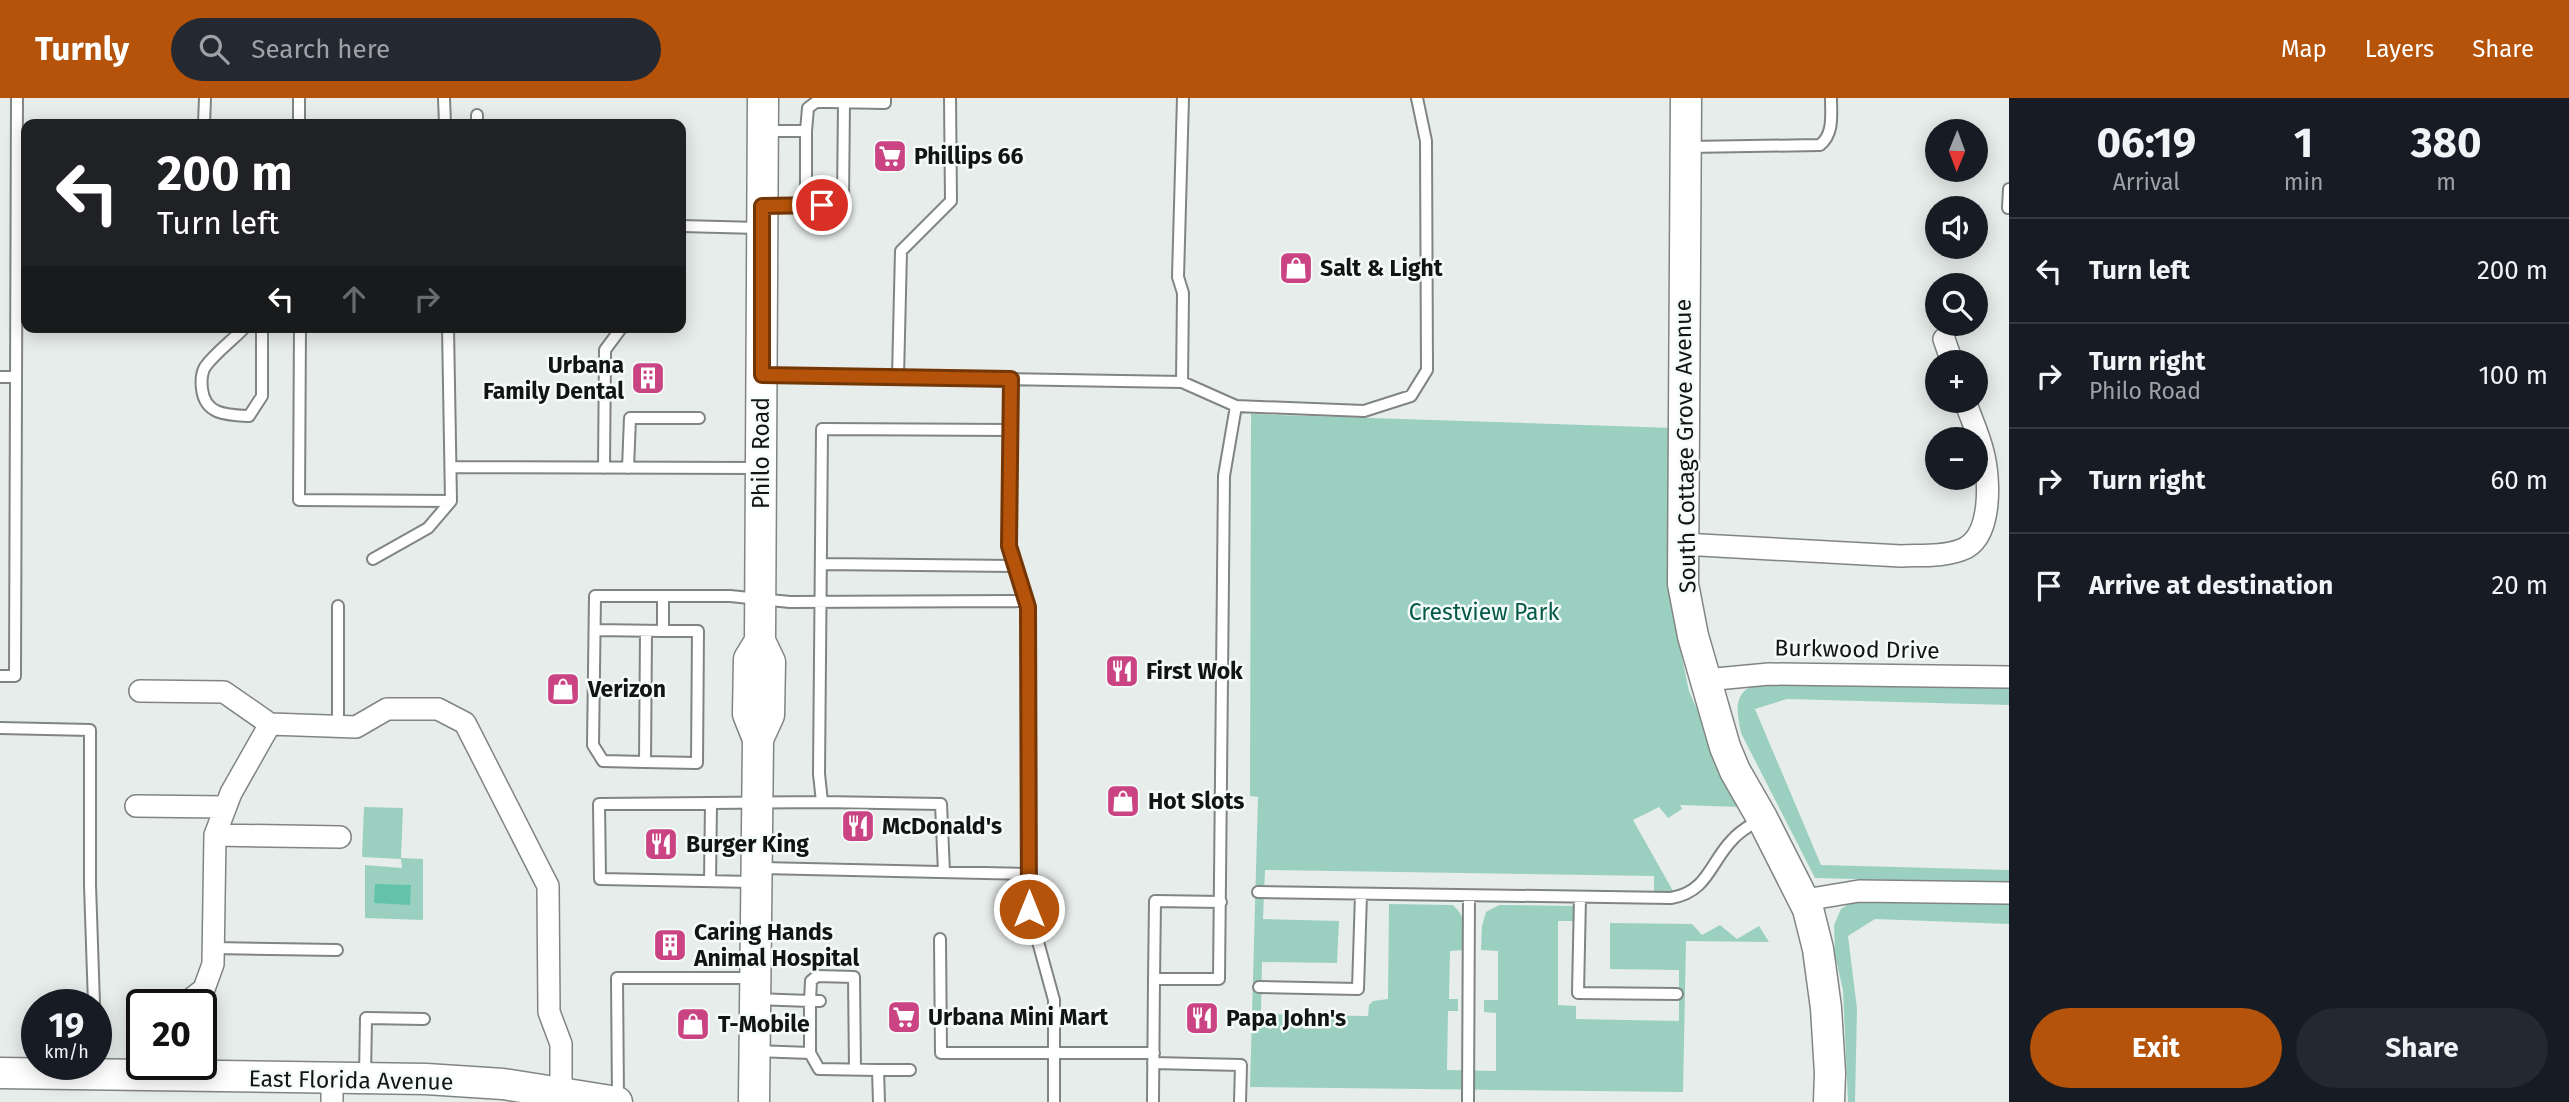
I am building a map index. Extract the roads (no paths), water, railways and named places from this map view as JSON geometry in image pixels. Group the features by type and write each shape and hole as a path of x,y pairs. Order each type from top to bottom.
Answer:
{"street":[{"name":"Philo Road","path":"754,1102 758,739 769,715 770,662 760,641 763,98"},
{"name":"South Cottage Grove Avenue","path":"1686,98 1683,584 1704,680 1725,747 1805,900 1818,949 1826,1008 1829,1102"},
{"path":"1944,339 1948,350"},
{"path":"1682,544 1901,556 1937,555 1962,550 1972,544 1980,534 1987,504 1984,453 1969,413"},
{"name":"Burkwood Drive","path":"1704,680 1769,674 2009,677"},
{"path":"140,691 224,692 270,724 356,727 387,709 438,709 465,723 548,886 549,1013 561,1044 561,1092"},
{"path":"204,989 213,964 215,835 231,793 270,724"},
{"path":"136,806 225,807"},
{"path":"215,835 340,837"},
{"path":"1805,900 1859,891 2009,893"},
{"name":"East Florida Avenue","path":"0,1073 21,1072"},
{"name":"East Florida Avenue","path":"217,1078 332,1091 365,1079 561,1092 618,1102"}],"lane":[{"path":"0,676 15,676 18,98"},
{"path":"204,119 205,98"},
{"path":"299,98 299,119"},
{"path":"444,98 445,119"},
{"path":"806,206 808,108 816,102 829,100 885,103 885,98"},
{"path":"898,377 901,251 951,201 950,98"},
{"path":"1182,382 1183,293 1178,277 1183,98"},
{"path":"762,375 1182,382 1236,406 1364,411 1411,396 1427,370 1426,141 1417,98"},
{"path":"1684,148 1820,145 1830,131 1831,98"},
{"path":"686,225 762,217 806,206 838,205 843,202 844,102"},
{"path":"763,131 806,131"},
{"path":"2008,208 2009,189"},
{"path":"239,333 205,368 201,378 203,395 209,407 225,415 249,416 262,396 262,333"},
{"path":"300,333 299,500 451,501"},
{"path":"373,559 428,528 451,501 448,333"},
{"path":"604,468 605,350 618,333"},
{"path":"0,377 16,377"},
{"path":"1011,379 1009,546 1028,607 1029,909 1054,999 1054,1102"},
{"path":"1154,979 1219,979 1224,476 1236,406"},
{"path":"628,468 630,418 699,418"},
{"path":"822,802 819,774 822,429 1010,430"},
{"path":"451,467 762,468"},
{"path":"822,564 1016,566"},
{"path":"595,631 698,631 697,763 603,761 593,745 595,596 730,596 822,602 1026,601"},
{"path":"663,596 663,631"},
{"path":"338,607 338,726"},
{"path":"645,762 646,631"},
{"path":"0,728 90,730 94,989"},
{"path":"944,872 942,804 599,804 600,879 710,881 757,875 944,872 1029,874"},
{"path":"710,881 711,804"},
{"path":"1258,892 1671,898 1685,896 1703,882 1733,839 1762,818"},
{"path":"1259,987 1358,989 1361,894"},
{"path":"1468,1102 1469,895"},
{"path":"1580,897 1578,993 1677,994"},
{"path":"1153,1102 1155,901 1221,902"},
{"path":"940,939 941,1053 1054,1052 1241,1065 1240,1102"},
{"path":"213,948 337,950"},
{"path":"855,1070 849,1044 849,1001 854,977 817,976 811,981 815,1001 813,1047 819,1069 855,1070 910,1070"},
{"path":"618,1102 617,978 755,988 815,1001"},
{"path":"365,1079 366,1018 424,1019"},
{"path":"754,1051 813,1047"},
{"path":"878,1070 879,1102"}],"place":[{"name":"Phillips 66","path":"890,156"},
{"name":"Salt & Light","path":"1296,268"},
{"name":"Urbana Family Dental","path":"648,378"},
{"name":"First Wok","path":"1122,671"},
{"name":"Verizon","path":"563,689"},
{"name":"Hot Slots","path":"1123,801"},
{"name":"McDonald's","path":"858,826"},
{"name":"Burger King","path":"661,844"},
{"name":"Caring Hands Animal Hospital","path":"670,945"},
{"name":"Urbana Mini Mart","path":"904,1017"},
{"name":"Papa John's","path":"1202,1018"},
{"name":"T-Mobile","path":"693,1024"}],"park label":[{"name":"Crestview Park","path":"1484,612"}]}
